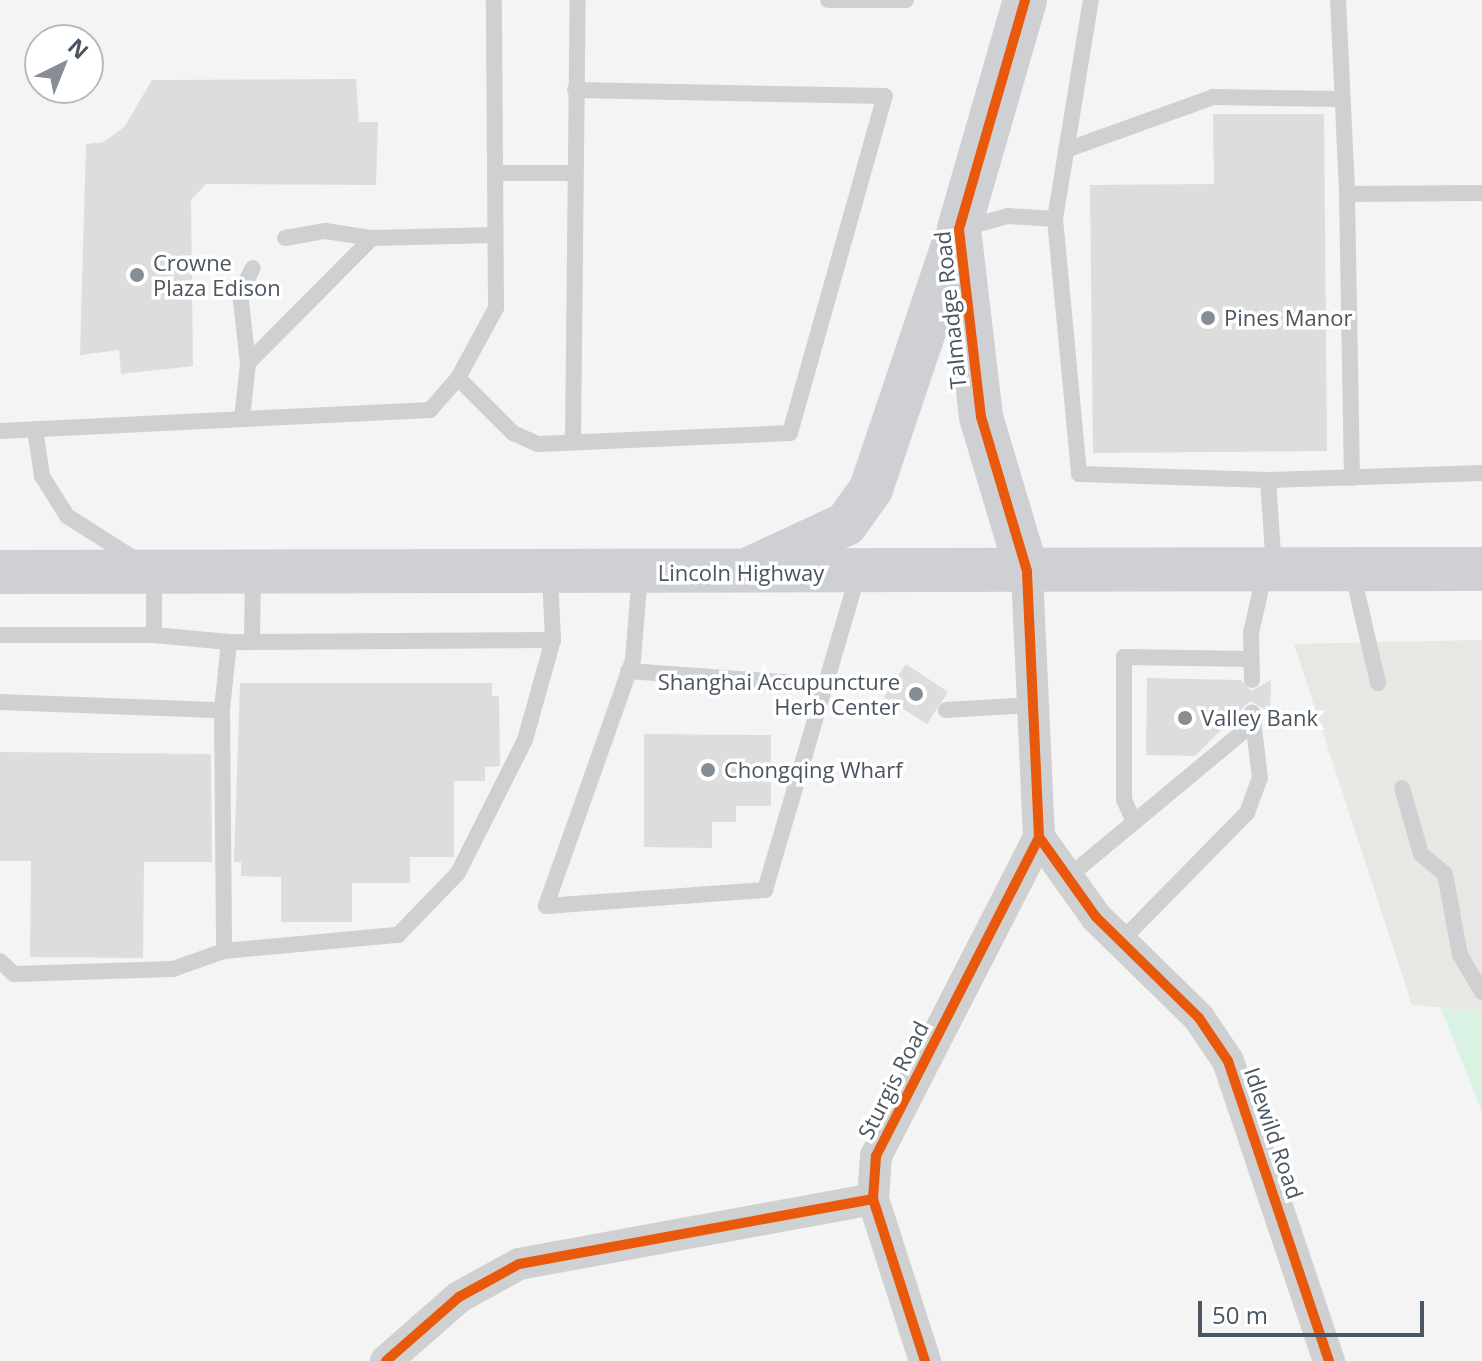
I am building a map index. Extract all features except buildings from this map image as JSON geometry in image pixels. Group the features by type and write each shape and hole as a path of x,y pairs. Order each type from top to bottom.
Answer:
{"main road":[{"name":"Talmadge Road","path":"1025,0 959,229 981,417 1027,571"},
{"path":"740,573 846,524 871,489 959,229"},
{"name":"Lincoln Highway","path":"0,572 740,573 1482,569"}],"street":[{"name":"Sturgis Road","path":"873,1199 876,1156 1039,837 1027,571"},
{"name":"Idlewild Road","path":"1039,837 1121,941 1199,1018 1228,1061 1329,1361"},
{"path":"386,1361 459,1297 519,1264 873,1199 925,1361"}],"lane":[{"path":"0,431 430,410 458,378 496,308 494,0"},
{"path":"573,442 578,0"},
{"path":"828,0 906,0"},
{"path":"1091,0 1055,219 1079,474 1268,480 1482,473"},
{"path":"1338,0 1340,99 1347,194 1352,478"},
{"path":"458,378 513,433 538,444 790,433 885,96 575,90"},
{"path":"1066,150 1213,97 1340,99"},
{"path":"495,173 574,173"},
{"path":"1347,194 1482,193"},
{"path":"959,229 1008,216 1055,219"},
{"path":"285,238 325,231 372,238 495,235"},
{"path":"248,363 372,238"},
{"path":"242,419 248,363 240,293 253,268"},
{"path":"35,429 42,476 67,516 154,572 154,635"},
{"path":"1252,680 1251,659 1270,570 1268,480"},
{"path":"1352,570 1378,683"},
{"path":"252,642 253,572"},
{"path":"640,573 628,671 546,906 765,890 858,572"},
{"path":"0,961 14,974 173,969 224,951 398,935 458,873 525,740 553,640 550,573"},
{"path":"0,635 154,635 229,642 553,640"},
{"path":"224,951 222,710 229,642"},
{"path":"1134,822 1124,800 1124,657 1251,659"},
{"path":"628,671 824,685"},
{"path":"0,702 222,710"},
{"path":"946,710 1033,705"},
{"path":"1068,877 1252,718 1260,778 1247,813 1121,941"},
{"path":"1402,788 1421,854 1445,874 1460,955 1482,992"}],"shaded area":[{"path":"1482,640 1482,1011 1412,1005 1294,644"}],"green space":[{"path":"1441,1008 1482,1011 1482,1112"}],"cycle path":[{"path":"925,1361 873,1199 876,1156 1039,837 1027,571 981,417 959,229 1025,0"},
{"path":"1039,837 1096,917 1199,1018 1228,1061 1329,1361"},
{"path":"386,1361 459,1297 519,1264 873,1199"}],"place":[{"name":"Crowne Plaza Edison","path":"137,275"},
{"name":"Pines Manor","path":"1208,318"},
{"name":"Shanghai Accupuncture Herb Center","path":"916,694"},
{"name":"Valley Bank","path":"1185,718"},
{"name":"Chongqing Wharf","path":"708,770"}]}
